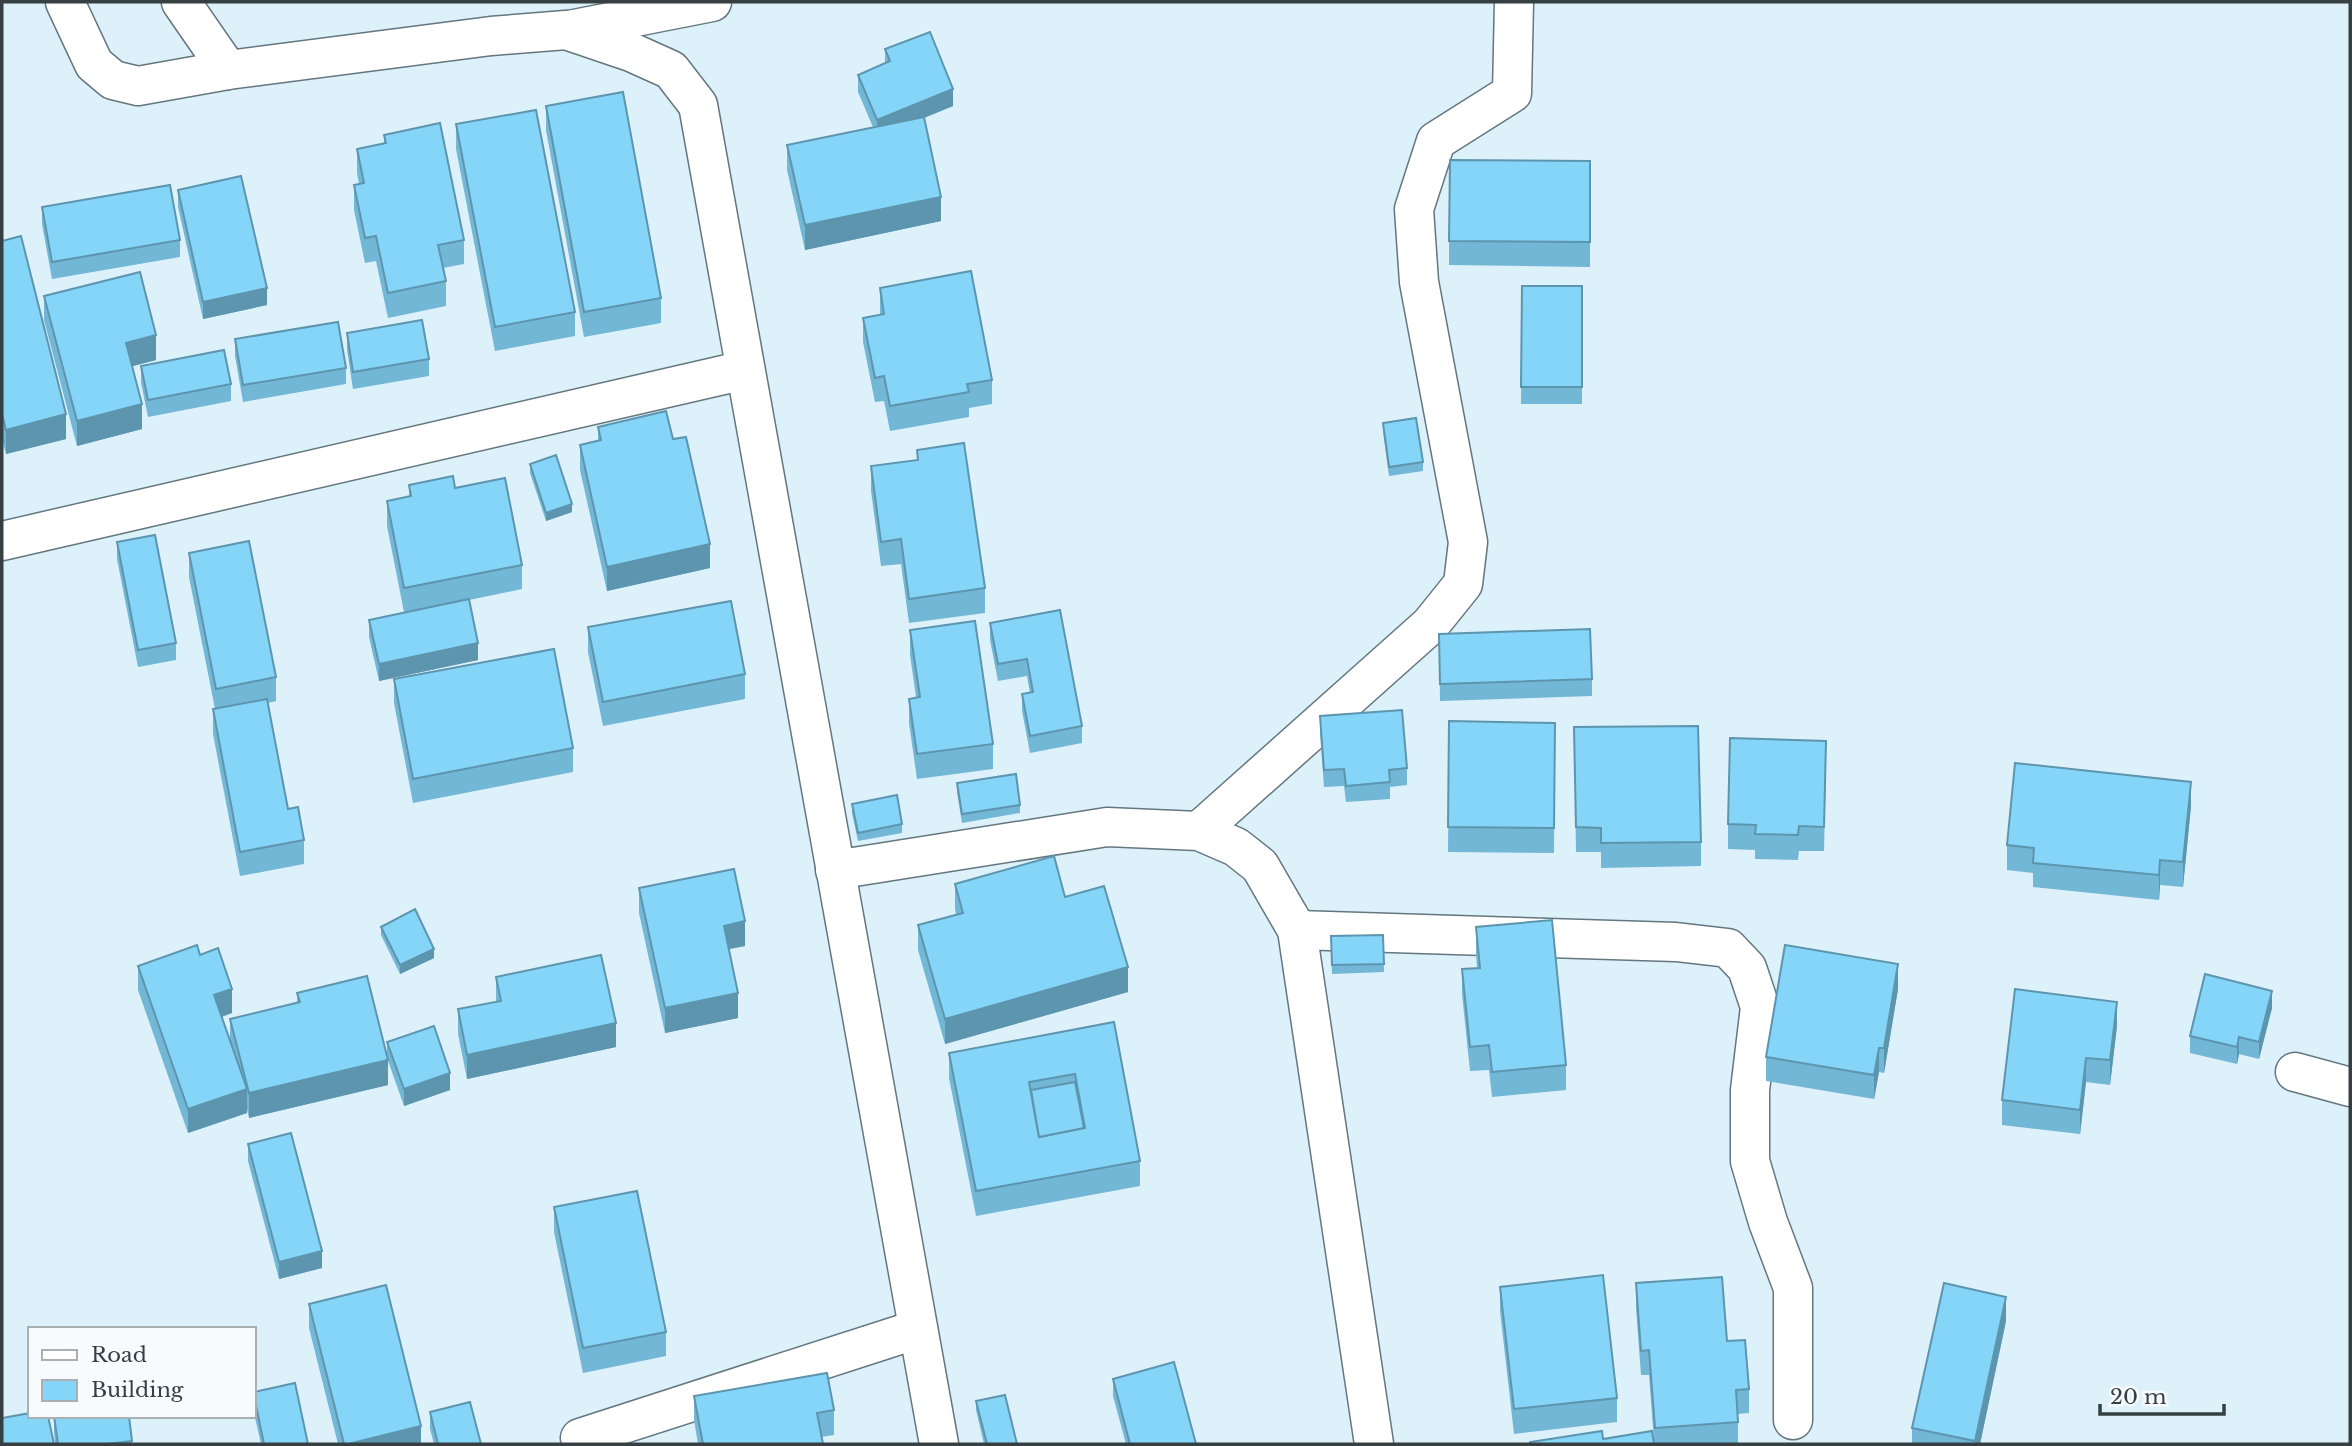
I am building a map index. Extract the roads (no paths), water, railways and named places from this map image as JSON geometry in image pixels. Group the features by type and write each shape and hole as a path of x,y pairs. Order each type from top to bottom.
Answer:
{"street":[{"path":"65,2 94,64 113,80 138,86 228,69 491,36 566,30 712,2"},
{"path":"181,2 228,69"},
{"path":"1199,831 1430,625 1463,584 1468,542 1419,282 1414,209 1436,141 1512,93 1514,2"},
{"path":"566,30 631,52 671,70 698,105 939,1444"},
{"path":"2,541 745,370"},
{"path":"835,870 1107,827 1199,831 1236,848 1260,866 1297,930 1374,1444"},
{"path":"1297,930 1676,942 1728,948 1747,968 1760,1007 1750,1090 1750,1161 1768,1222 1793,1288 1793,1420"},
{"path":"2295,1072 2350,1087"},
{"path":"580,1438 918,1329"}]}
